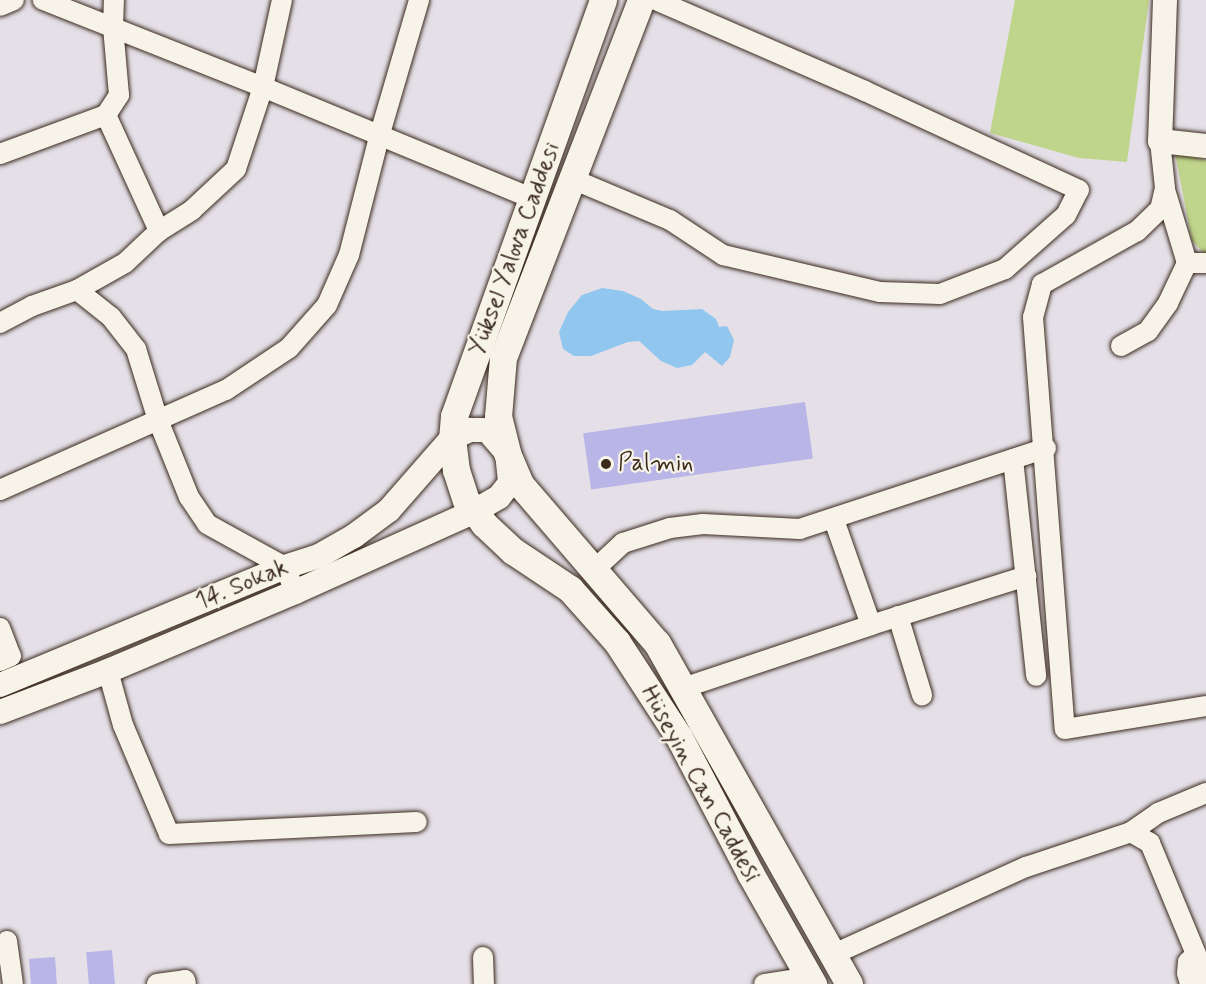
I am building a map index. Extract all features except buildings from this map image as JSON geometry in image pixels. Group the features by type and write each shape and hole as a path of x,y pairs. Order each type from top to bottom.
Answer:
{"main road":[{"name":"Yüksel Yalova Caddesi","path":"470,506 456,470 452,438 454,416 603,0"},
{"name":"Yüksel Yalova Caddesi","path":"520,484 507,453 498,417 503,357 570,178 641,0"},
{"name":"Hüseyin Can Caddesi","path":"520,484 657,643 849,984"},
{"name":"Hüseyin Can Caddesi","path":"470,506 513,551 570,590 617,642 679,736 750,873 811,980"}],"street":[{"path":"0,6 14,0"},
{"path":"43,0 263,87 533,199"},
{"path":"0,154 106,115 119,95 113,27 114,0"},
{"path":"0,322 32,306 77,290 125,263 159,231 192,210 236,169 263,87 282,0"},
{"path":"0,490 226,390 289,348 327,305 349,255 379,136 419,0"},
{"path":"570,178 670,220 723,255 880,292 940,294 1005,269 1066,215 1079,190 865,91 656,0"},
{"path":"1121,345 1148,331 1197,263 1165,188 1160,141 1165,0"},
{"path":"106,115 159,231"},
{"path":"1160,141 1206,146"},
{"path":"1165,188 1160,209 1137,231 1042,284 1034,317 1046,448 1065,729 1206,706"},
{"path":"77,290 111,317 136,349 159,420 189,497 207,524 285,567 295,592"},
{"path":"452,438 470,430 487,430 507,453 510,483 499,497 470,506"},
{"name":"14. Sokak","path":"0,685 328,551 354,536 389,510 452,438"},
{"path":"595,569 623,543 670,528 703,524 800,529 834,520 1046,448"},
{"path":"1013,459 1036,676"},
{"name":"14. Sokak","path":"0,712 108,671 295,592 429,533 470,506"},
{"path":"834,520 871,625"},
{"path":"429,533 470,531 513,551"},
{"path":"683,688 1026,576"},
{"path":"898,616 922,695"},
{"path":"0,628 11,656 0,661"},
{"path":"108,671 123,725 169,834 417,822"},
{"path":"834,954 1026,867 1131,831 1158,813 1206,793"},
{"path":"1131,831 1150,843 1206,978"},
{"path":"2,941 13,984"},
{"path":"1190,984 1187,973 1188,962 1196,954"},
{"path":"483,957 484,984"},
{"path":"157,984 185,980 186,984"},
{"path":"764,984 811,980"}],"green space":[{"path":"1015,0 1149,0 1127,162 1079,158 990,133"},
{"path":"1175,153 1206,160 1206,255 1192,241"}],"water":[{"path":"602,288 623,291 641,299 653,309 662,311 702,309 716,319 719,327 727,326 734,340 730,357 722,366 705,352 692,365 677,368 661,361 639,341 628,342 591,356 574,356 563,349 559,332 568,312 582,295"}],"place":[{"name":"Palmin","path":"606,464"}]}
